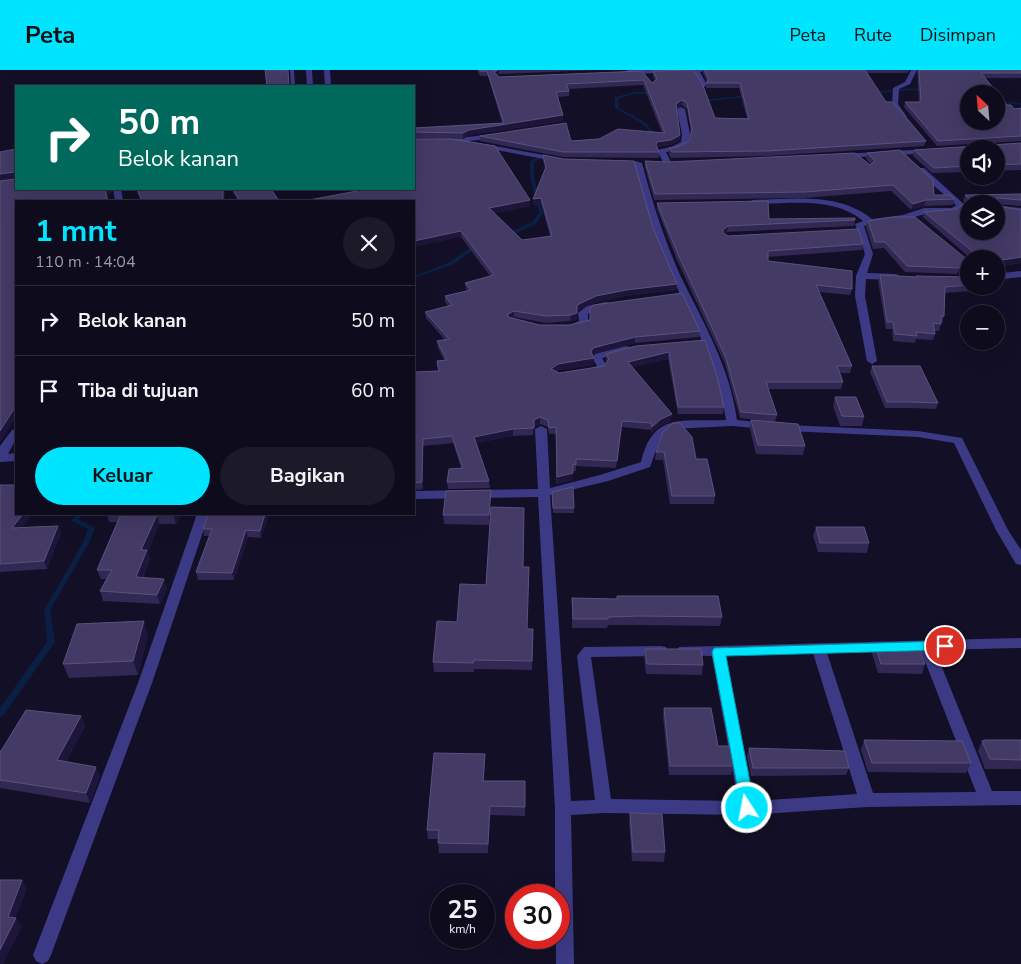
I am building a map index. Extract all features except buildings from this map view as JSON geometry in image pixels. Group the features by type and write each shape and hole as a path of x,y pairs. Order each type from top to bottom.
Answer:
{"street":[{"path":"309,70 310,85"},
{"path":"326,70 328,85"},
{"path":"617,73 706,70"},
{"path":"907,121 895,104 896,91 908,82 914,70"},
{"path":"696,71 704,84"},
{"path":"668,164 661,150 673,149 684,144 686,134 682,109"},
{"path":"497,136 448,141 520,151 563,161 572,161"},
{"path":"836,156 859,158 901,152 934,150 928,144"},
{"path":"901,152 962,206 957,209"},
{"path":"638,163 655,205 666,254 681,295 727,397 732,423"},
{"path":"658,164 678,163"},
{"path":"747,203 828,201 853,210 869,221"},
{"path":"1005,208 1021,211"},
{"path":"872,361 860,296 861,276 869,254 857,230 859,224 869,221 916,218 924,211 960,209"},
{"path":"1005,276 1021,274"},
{"path":"861,276 904,278"},
{"path":"557,327 574,326 584,323 583,313 590,308 618,302"},
{"path":"578,373 603,368 597,358 599,356 635,348"},
{"path":"415,495 544,493 604,478 646,464 653,438 669,426 732,423 788,428 918,434 958,440 1002,530 1021,561"},
{"path":"542,429 562,809 565,964"},
{"path":"0,458 9,440 15,433"},
{"path":"0,458 15,457"},
{"path":"42,955 145,683 203,515"},
{"path":"604,806 584,656 586,653 596,650 718,652 1021,643"},
{"path":"926,646 987,799"},
{"path":"819,649 867,800"},
{"path":"718,652 747,808"},
{"path":"562,809 604,806 747,808 867,800 1021,798"}],"lane":[{"path":"292,70 293,85"}],"waterway":[{"path":"872,93 911,89 927,91"},
{"path":"651,139 653,134 644,123 617,108 616,98 634,93 654,93"},
{"path":"701,101 748,96"},
{"path":"1005,102 1021,104"},
{"path":"508,235 534,223 541,213 532,177 532,161 553,151"},
{"path":"415,277 450,264 470,250 478,248"},
{"path":"0,714 51,642 47,610 86,543 92,528 75,521 78,515"}],"route":[{"path":"747,808 718,652 945,646"}]}
